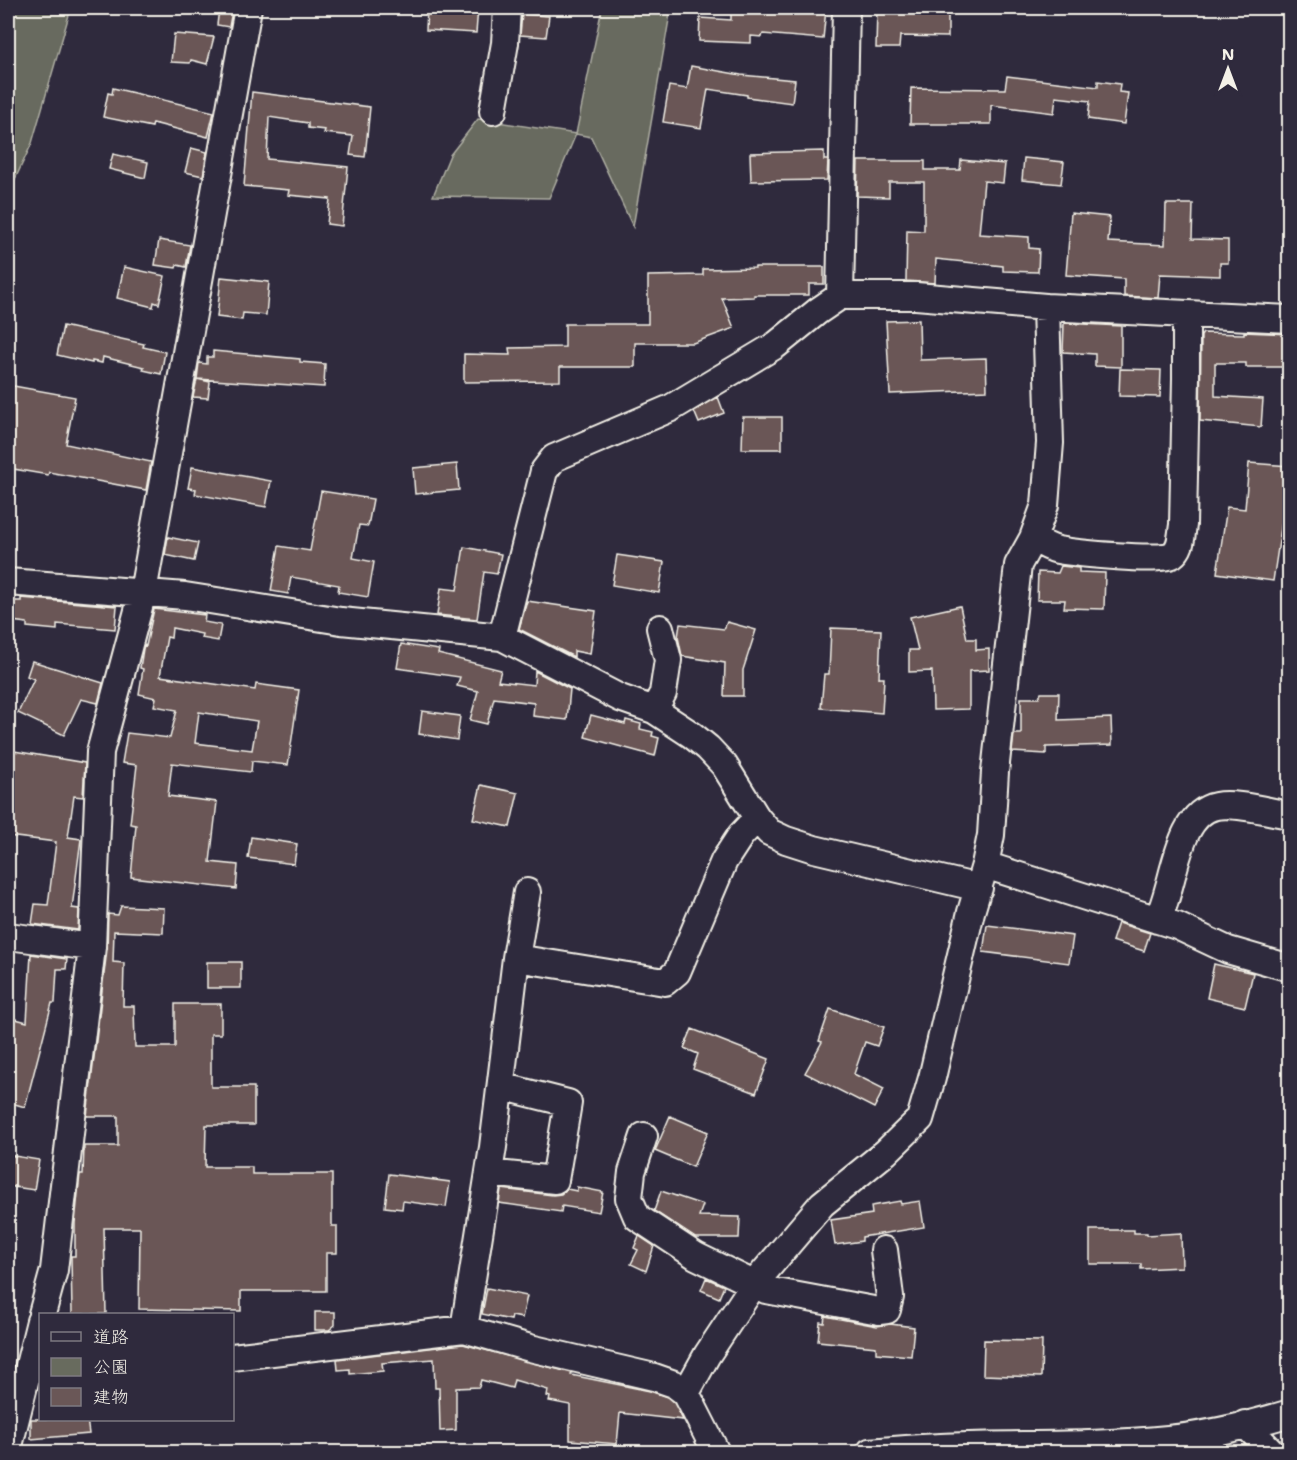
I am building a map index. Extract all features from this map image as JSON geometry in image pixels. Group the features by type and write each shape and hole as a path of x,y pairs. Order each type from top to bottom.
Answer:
{"street":[{"path":"42,1313 54,1270 92,947 100,752 143,592 248,8"},
{"path":"493,111 505,43 507,8"},
{"path":"840,296 846,8"},
{"path":"502,637 544,471 554,458 681,403 776,345 840,296 916,296 1046,307 1290,319"},
{"path":"686,1393 707,1355 754,1284 822,1204 886,1152 920,1119 991,835 995,772 1017,565 1033,538 1046,505 1050,443 1046,307"},
{"path":"1033,538 1057,550 1147,558 1167,558 1175,553 1180,544 1183,525 1186,328 1183,314"},
{"path":"8,582 184,596 341,621 502,637 620,698 654,710 708,747 724,765 757,818 769,832 786,840 814,849 982,876 1157,920 1178,926 1228,950 1290,968"},
{"path":"654,710 663,693 668,660 660,628"},
{"path":"1157,920 1164,908 1184,837 1193,819 1215,806 1290,815"},
{"path":"516,958 665,982 676,972 724,861 741,835 757,818"},
{"path":"464,1329 489,1173 526,892"},
{"path":"8,936 92,947"},
{"path":"489,1173 555,1180 568,1102 501,1086"},
{"path":"644,1136 632,1172 629,1198 637,1217 696,1256 766,1290 879,1311 887,1310 890,1297 884,1250"},
{"path":"8,1450 39,1326"},
{"path":"234,1357 464,1329 674,1384 686,1393 716,1452"},
{"path":"870,1452 916,1447 1169,1439 1290,1413"},
{"path":"1245,1424 1272,1452"}],"green space":[{"path":"14,8 71,8 32,143 8,194 8,51"},
{"path":"602,8 671,8 633,227 591,137 576,134"},
{"path":"478,119 576,134 549,198 433,196 450,155"}],"building":[{"path":"427,8 478,8 476,33 426,30"},
{"path":"731,8 782,11 782,8 826,9 823,39 763,34 762,37 751,36 751,43 699,41 700,18 731,20"},
{"path":"219,9 232,11 229,27 217,25"},
{"path":"877,9 948,10 948,37 900,36 899,48 876,48"},
{"path":"522,14 549,16 546,37 520,35"},
{"path":"174,34 214,37 207,64 191,60 190,63 171,62"},
{"path":"691,66 741,75 795,80 792,103 708,89 701,128 663,122 669,86 687,89"},
{"path":"1007,76 1098,87 1098,81 1120,84 1119,92 1128,93 1124,124 1088,119 1090,101 1056,97 1054,113 991,105 991,124 910,124 911,88 1005,89"},
{"path":"113,88 214,112 208,137 153,123 152,127 103,117 108,93 112,94"},
{"path":"252,92 370,107 365,157 350,155 353,136 324,133 325,130 308,128 308,123 269,117 267,159 348,167 342,226 327,224 330,199 288,195 289,190 244,186"},
{"path":"191,148 207,152 203,176 185,172"},
{"path":"824,151 824,160 828,160 827,180 751,181 750,153"},
{"path":"113,154 148,162 145,178 109,169"},
{"path":"1024,158 1064,162 1061,184 1022,180"},
{"path":"961,160 1005,164 1003,183 984,181 979,234 1029,237 1029,248 1039,249 1038,272 1003,271 1003,266 936,259 935,283 906,281 907,230 924,231 924,182 889,182 889,197 857,196 858,161 925,161 925,170 960,170"},
{"path":"1166,204 1193,204 1192,239 1228,240 1228,263 1220,263 1220,276 1160,274 1158,298 1124,296 1124,279 1066,275 1071,213 1110,217 1108,242 1165,245"},
{"path":"159,240 190,245 186,267 155,265"},
{"path":"124,267 165,276 159,304 154,302 153,307 117,298"},
{"path":"824,267 824,284 809,284 809,295 754,295 754,297 722,298 734,328 693,343 635,343 635,367 560,367 560,381 464,382 464,354 510,355 509,348 565,347 565,324 648,324 648,276 703,275 703,269"},
{"path":"221,277 269,282 266,315 243,313 242,320 217,317"},
{"path":"919,320 920,360 986,358 987,390 890,394 886,321"},
{"path":"1064,323 1121,326 1121,367 1095,366 1095,354 1063,352"},
{"path":"63,326 144,344 143,347 165,352 161,374 143,370 144,367 103,357 102,363 92,361 92,363 57,355"},
{"path":"1244,332 1290,334 1290,367 1246,367 1246,363 1215,363 1215,396 1263,399 1261,427 1200,421 1201,336 1203,333 1244,334"},
{"path":"213,351 300,359 300,362 325,364 324,387 197,379 199,363 207,364 207,357 213,357"},
{"path":"1120,369 1161,370 1160,397 1119,396"},
{"path":"197,379 210,382 208,398 193,397"},
{"path":"8,385 75,397 66,444 151,462 146,490 49,472 48,475 8,468"},
{"path":"718,397 724,413 699,423 694,411"},
{"path":"743,417 782,417 782,449 742,449"},
{"path":"1249,463 1290,466 1290,495 1286,495 1273,581 1217,573 1227,507 1245,509"},
{"path":"457,464 459,490 415,494 413,468"},
{"path":"192,467 271,481 266,507 195,494 196,489 188,488"},
{"path":"321,491 373,499 368,526 359,525 353,558 374,562 368,597 338,592 339,585 291,577 288,594 271,591 279,546 310,551"},
{"path":"168,537 198,543 194,561 165,555"},
{"path":"464,547 501,554 497,574 484,572 477,619 437,615 441,588 457,590"},
{"path":"617,555 664,562 659,593 612,585"},
{"path":"1061,566 1079,568 1079,572 1105,573 1104,609 1064,608 1065,600 1037,600 1038,572 1058,573"},
{"path":"21,598 117,606 115,629 57,624 57,630 27,627 27,623 12,621 14,601 21,601"},
{"path":"527,601 596,611 590,654 574,651 574,657 519,629"},
{"path":"960,606 967,639 976,639 976,650 989,649 989,670 969,671 969,709 933,710 932,671 909,672 909,650 918,650 910,617"},
{"path":"154,609 205,615 204,622 221,625 218,641 201,638 202,634 172,628 171,638 167,637 160,676 255,690 256,684 299,690 288,765 252,761 251,772 172,763 168,796 217,802 210,862 238,865 236,889 131,877 136,825 130,824 137,765 122,763 127,733 170,738 177,710 154,706 156,698 139,694 143,669 140,668 144,645 146,646","holes":["199,712 257,721 252,750 195,743"]},
{"path":"727,622 756,630 743,670 743,696 724,696 725,663 682,656 678,637 680,624 724,629"},
{"path":"831,628 881,630 879,678 884,678 882,713 821,708 824,674 829,674"},
{"path":"401,644 439,650 438,654 501,670 498,681 534,685 535,671 570,689 567,720 533,716 534,703 494,698 487,724 470,720 478,691 457,686 460,677 397,668"},
{"path":"32,661 103,683 98,703 81,699 64,735 18,713 34,679 27,676"},
{"path":"1041,693 1059,693 1058,720 1111,718 1112,745 1046,747 1046,754 1012,752 1014,734 1021,734 1021,698 1039,698"},
{"path":"422,711 460,716 457,740 419,734"},
{"path":"591,715 625,724 626,720 641,724 640,729 653,732 652,736 659,738 655,756 585,737"},
{"path":"14,751 85,763 83,797 74,796 68,837 81,839 72,908 79,909 78,930 32,924 35,904 48,905 56,842 8,836 12,786 9,786"},
{"path":"481,785 518,793 510,827 473,819"},
{"path":"251,837 297,844 294,864 248,858"},
{"path":"121,906 164,908 163,933 114,931 113,962 124,963 123,1006 134,1006 135,1047 175,1047 175,1004 221,1004 221,1034 211,1034 211,1087 254,1087 254,1125 206,1125 205,1167 252,1167 252,1174 332,1174 332,1226 337,1226 337,1253 326,1253 326,1291 241,1291 241,1311 139,1309 140,1228 104,1228 106,1313 72,1313 71,1256 75,1256 75,1223 80,1174 83,1174 84,1146 118,1146 118,1116 87,1116 107,949 108,914 118,915"},
{"path":"1118,923 1150,933 1144,951 1112,941"},
{"path":"987,925 1073,936 1069,963 983,952"},
{"path":"31,954 67,959 66,969 57,969 55,1003 52,1003 25,1107 8,1102 8,1017 27,1022"},
{"path":"207,962 241,962 241,988 207,988"},
{"path":"1214,964 1253,973 1245,1007 1207,998"},
{"path":"830,1009 884,1027 877,1046 865,1042 854,1074 884,1089 874,1108 805,1073 822,1042 819,1041"},
{"path":"692,1029 769,1059 756,1093 693,1069 698,1054 684,1048"},
{"path":"670,1116 708,1132 693,1167 655,1151"},
{"path":"8,1155 39,1160 34,1190 8,1186"},
{"path":"389,1174 450,1182 446,1207 403,1201 402,1209 385,1207"},
{"path":"577,1187 603,1192 599,1212 562,1206 561,1212 499,1203 501,1189 553,1195 561,1194 567,1189 577,1191"},
{"path":"661,1191 703,1205 699,1216 740,1217 739,1238 695,1238 654,1211"},
{"path":"900,1201 901,1204 920,1201 924,1227 862,1237 862,1241 835,1245 831,1220 872,1214 871,1206"},
{"path":"1090,1230 1134,1230 1134,1233 1147,1233 1147,1235 1181,1233 1182,1267 1141,1269 1141,1264 1090,1264"},
{"path":"639,1236 654,1246 646,1271 631,1264 638,1250 634,1248"},
{"path":"706,1278 724,1286 719,1298 701,1290"},
{"path":"487,1288 527,1296 522,1318 512,1316 511,1320 482,1314"},
{"path":"315,1312 335,1312 335,1325 329,1330 315,1330"},
{"path":"825,1316 877,1326 890,1324 914,1327 911,1356 876,1353 876,1347 818,1341 820,1322 824,1323"},
{"path":"984,1340 1042,1341 1041,1377 983,1375"},
{"path":"463,1344 572,1373 571,1375 650,1391 667,1397 674,1403 683,1420 620,1413 617,1444 570,1440 570,1405 549,1401 548,1390 514,1380 512,1388 481,1380 479,1387 456,1388 456,1430 440,1431 439,1388 435,1388 434,1359 382,1363 383,1371 350,1374 350,1369 338,1370 337,1359"},
{"path":"31,1419 87,1421 89,1434 31,1439"}]}
